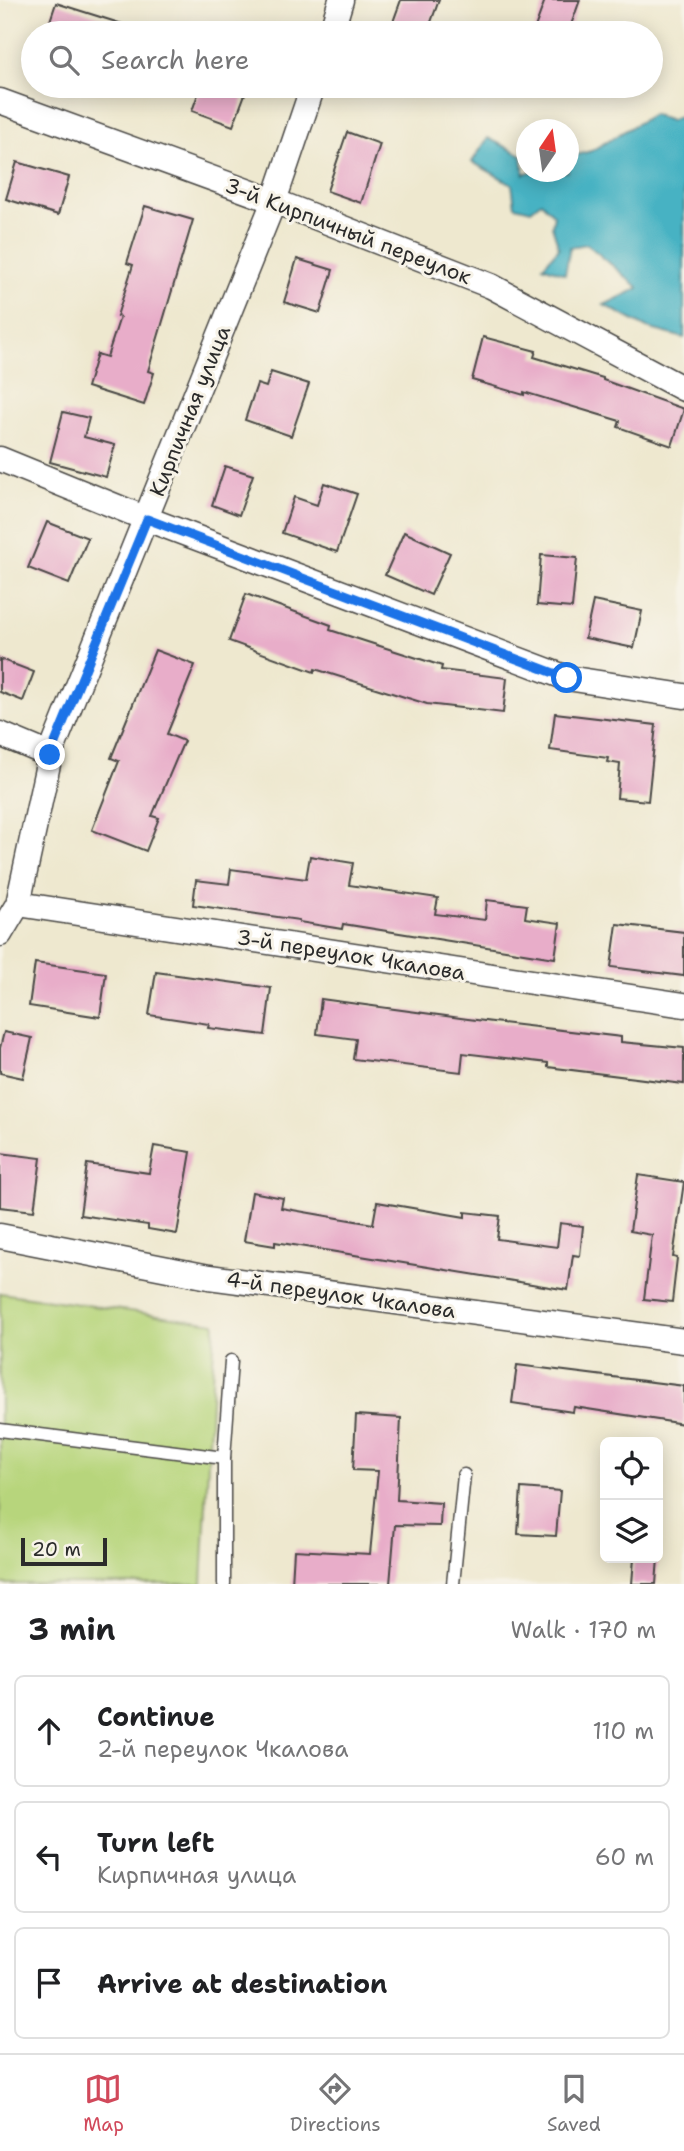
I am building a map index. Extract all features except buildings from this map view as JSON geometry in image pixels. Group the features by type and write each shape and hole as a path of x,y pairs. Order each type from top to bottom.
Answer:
{"street":[{"path":"335,21 341,0"},
{"name":"Кирпичная улица","path":"0,934 18,904 50,755 274,201 309,98"},
{"name":"3-й Кирпичный переулок","path":"0,101 274,201 491,286 684,389"},
{"path":"0,459 147,519 567,678 684,696"},
{"path":"0,734 50,755"},
{"name":"3-й переулок Чкалова","path":"18,904 684,1005"},
{"name":"4-й переулок Чкалова","path":"0,1236 209,1277 684,1341"}],"lane":[{"path":"224,1584 224,1458 231,1361"},
{"path":"0,1430 224,1458"},
{"path":"453,1584 464,1475"}],"green space":[{"path":"0,1293 215,1323 202,1584 0,1584"}],"water":[{"path":"653,114 670,121 684,114 684,338 647,328 604,305 639,288 587,244 570,247 565,274 543,266 559,248 552,226 554,215 541,202 531,210 515,206 512,184 472,162 488,138 516,152 516,182 579,182 579,154 591,151"}],"route":[{"path":"50,755 147,519 567,678"}]}
